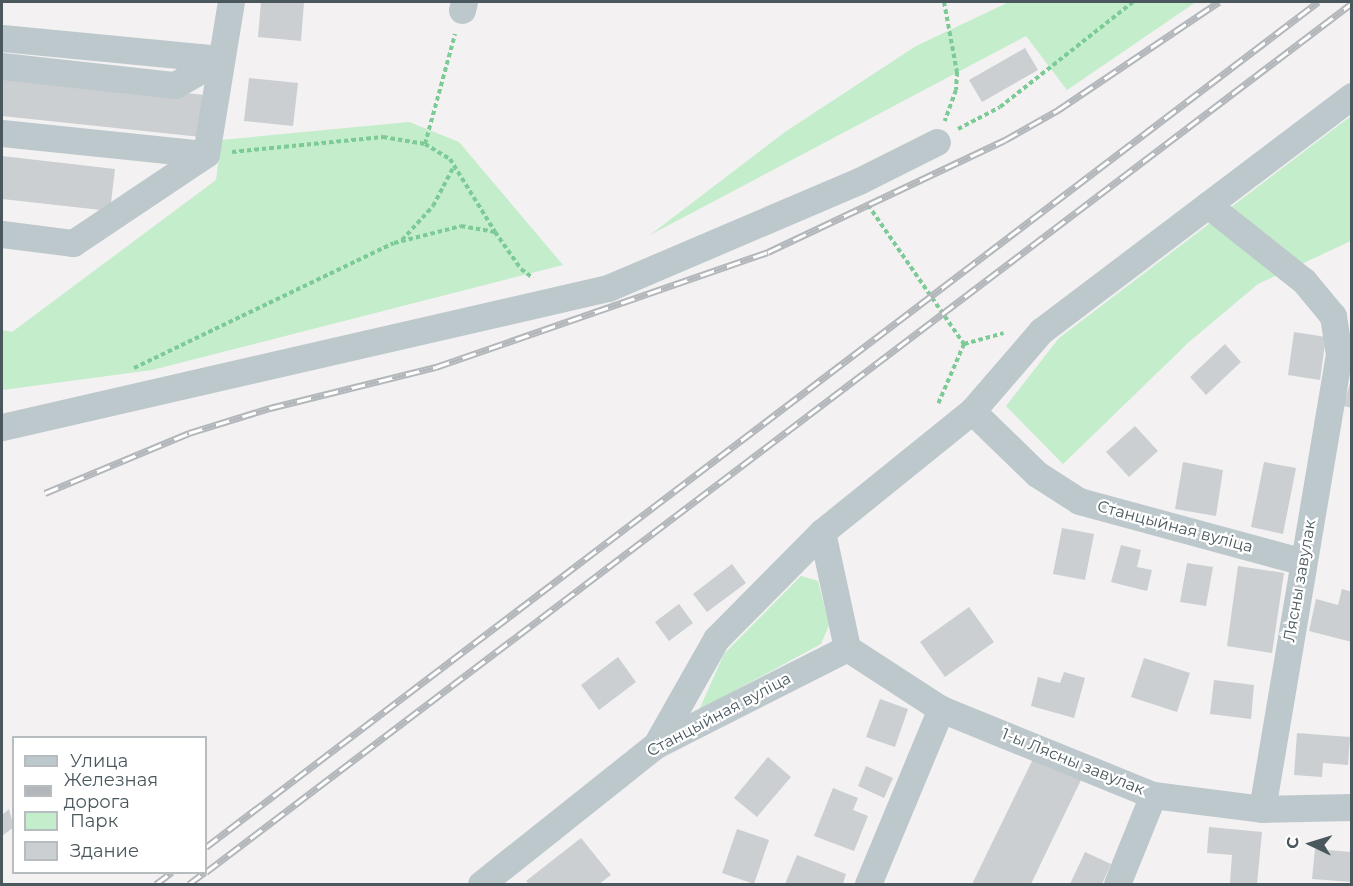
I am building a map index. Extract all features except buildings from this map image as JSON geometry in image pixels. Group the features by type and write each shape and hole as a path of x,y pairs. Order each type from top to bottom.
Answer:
{"street":[{"path":"2,234 73,243 206,154 231,2"},
{"path":"2,38 220,59"},
{"path":"2,66 175,85 220,59"},
{"path":"656,745 716,639 822,532 972,411 1041,331 1352,96"},
{"path":"2,133 206,154"},
{"path":"2,427 608,288 859,181 937,142"},
{"name":"Лясны завулак","path":"1208,205 1304,280 1333,316 1339,354 1262,809"},
{"name":"Станцыйная вуліца","path":"972,411 1037,474 1079,501 1303,562"},
{"path":"822,532 847,648 941,709 868,885"},
{"name":"Станцыйная вуліца","path":"481,885 656,745 847,648"},
{"name":"1-ы Лясны завулак","path":"941,709 1153,795 1262,809 1352,807"},
{"path":"1117,885 1153,795"}],"path":[{"path":"937,142 956,90 957,72 944,2"},
{"path":"937,142 1000,107 1133,2"},
{"path":"425,144 463,6"},
{"path":"206,154 383,137 425,144 450,159 495,232 521,268 560,298"},
{"path":"400,241 434,206 454,166"},
{"path":"859,181 869,206 964,344 959,361"},
{"path":"126,373 164,351 278,302 400,241 461,226 495,232"}],"green space":[{"path":"1009,2 1196,2 1067,90 1026,36 650,235 785,132 916,46"},
{"path":"1351,116 1351,241 1258,284 1189,342 1063,464 1006,406 1059,338"},
{"path":"409,122 459,142 563,265 152,370 2,390 2,330 12,332 216,180 221,140"},
{"path":"801,576 818,581 829,625 821,644 699,710 724,654"}],"railway":[{"path":"45,493 189,433 270,408 436,367 768,252 1005,140 1058,110 1219,2"},
{"path":"207,846 1318,2"},
{"path":"207,871 1352,3"},
{"path":"156,884 169,874"},
{"path":"189,884 202,874"}]}
